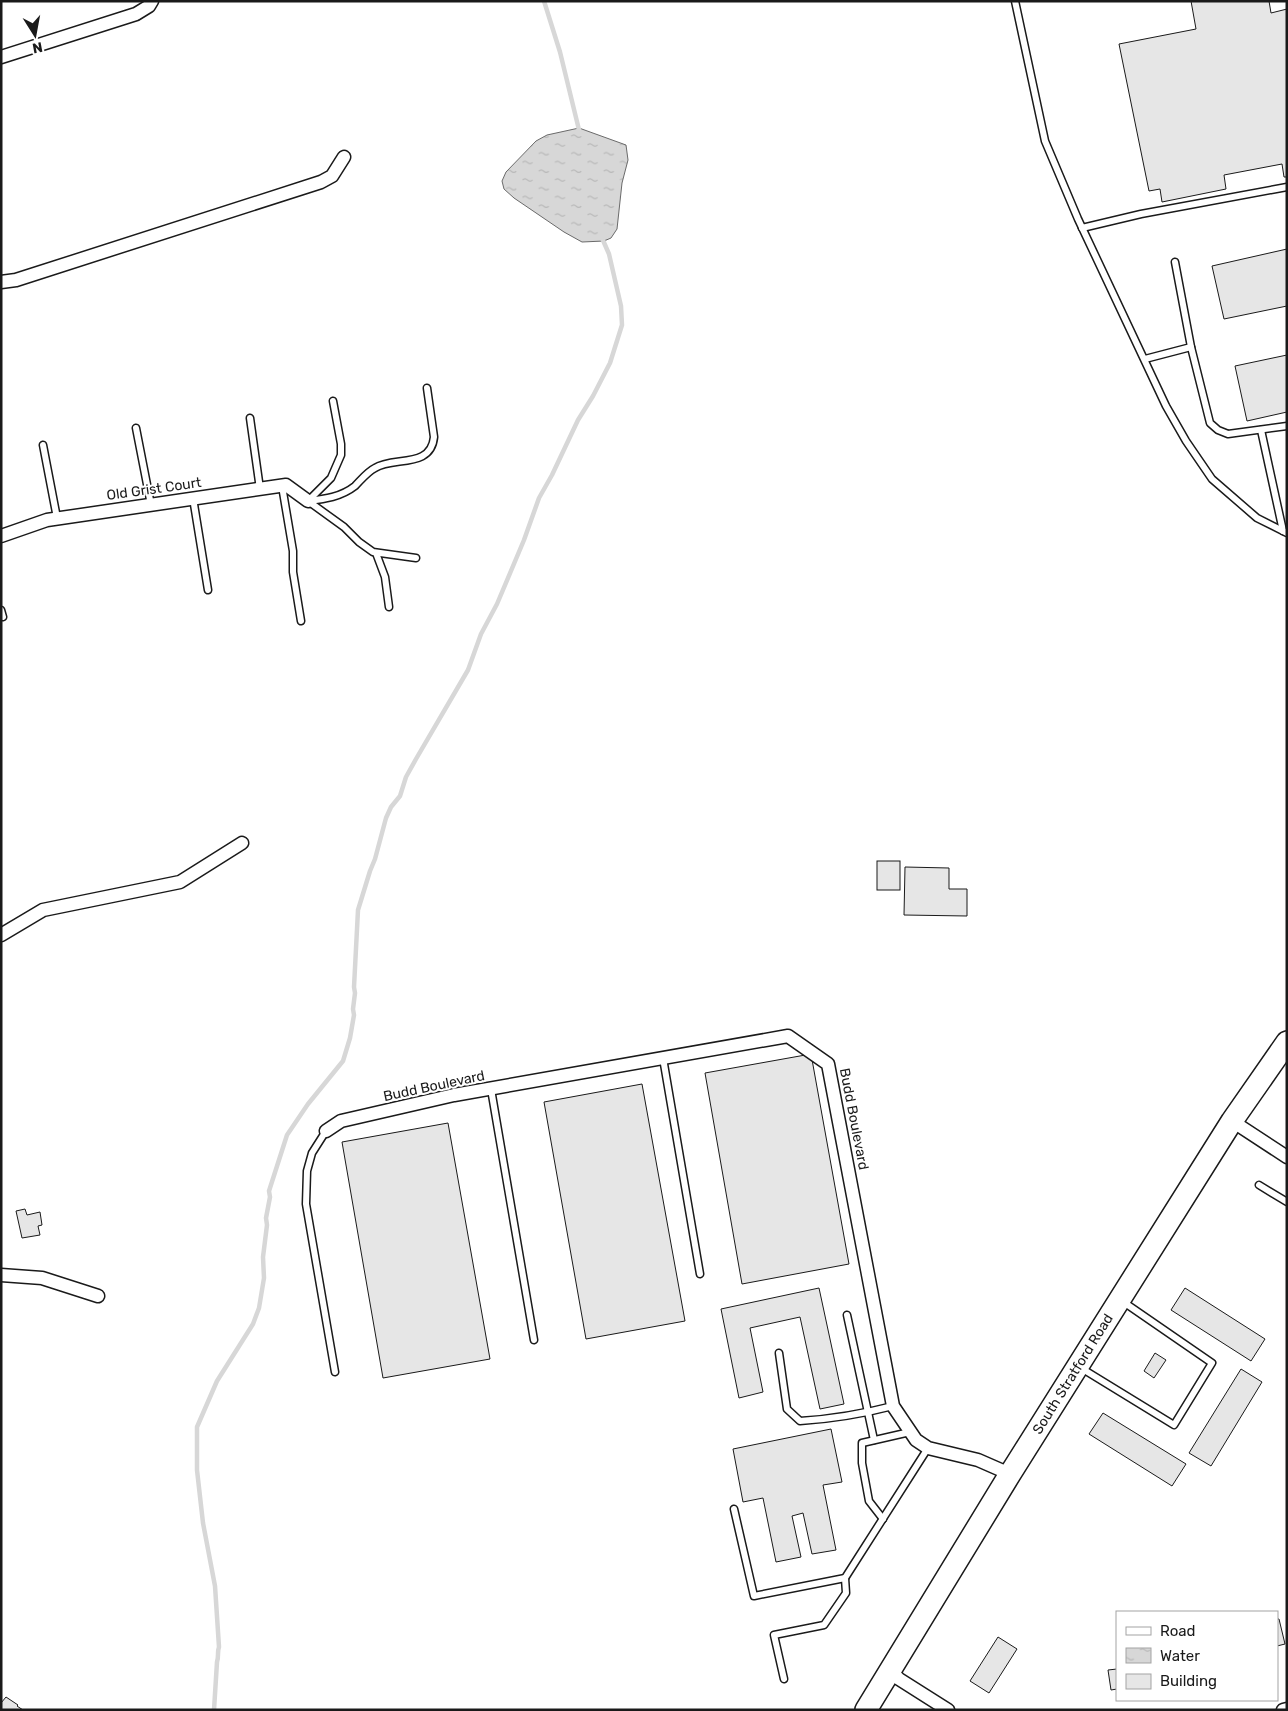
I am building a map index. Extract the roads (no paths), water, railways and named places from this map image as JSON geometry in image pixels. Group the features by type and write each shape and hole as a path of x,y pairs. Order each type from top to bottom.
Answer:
{"main road":[{"name":"South Stratford Road","path":"866,1710 1010,1474 1232,1121 1287,1042"}],"street":[{"path":"2,53 136,14 149,6 152,1"},
{"path":"1,282 16,280 322,182 332,176 344,157"},
{"path":"282,486 286,485 308,501"},
{"name":"Old Grist Court","path":"1,536 57,518 282,486"},
{"path":"1,935 43,910 180,882 242,844"},
{"name":"Budd Boulevard","path":"326,1131 341,1121 454,1095 788,1036 828,1064 893,1406 916,1440 928,1448 978,1460 1010,1474"},
{"path":"1232,1121 1287,1157"},
{"path":"1,1275 42,1278 98,1296"},
{"path":"891,1671 899,1679 948,1710"},
{"path":"1283,1710 1287,1709"}],"lane":[{"path":"1015,1 1045,141 1082,228 1166,406 1186,441 1212,479 1257,518 1285,532"},
{"path":"1082,228 1141,214 1287,187"},
{"path":"1175,262 1191,346 1210,423 1218,430 1228,434 1287,426"},
{"path":"1145,360 1191,346"},
{"path":"308,501 331,498 346,492 375,467 413,460 425,454 434,442 427,388"},
{"path":"308,501 332,478 341,455 341,444 333,401"},
{"path":"250,418 260,489"},
{"path":"136,428 151,505"},
{"path":"1261,430 1285,532"},
{"path":"44,445 57,518"},
{"path":"282,486 293,551 293,572 301,621"},
{"path":"193,498 208,590"},
{"path":"308,501 344,527 366,549 416,558"},
{"path":"376,552 385,577 389,607"},
{"path":"663,1058 700,1274"},
{"path":"491,1088 534,1340"},
{"path":"326,1131 312,1153 307,1171 306,1204 335,1372"},
{"path":"1259,1185 1287,1202"},
{"path":"1078,1366 1174,1425 1212,1363 1120,1300"},
{"path":"847,1315 874,1440"},
{"path":"779,1352 787,1409 800,1421 827,1420 893,1406"},
{"path":"883,1518 869,1500 862,1463 862,1443 910,1432"},
{"path":"784,1679 774,1635 824,1625 846,1593 845,1578 928,1448"},
{"path":"734,1509 754,1596 845,1578"}],"water":[{"path":"579,128 626,145 628,160 622,183 617,229 611,238 604,241 582,242 564,232 514,198 504,189 502,181 506,172 536,141 547,135"}],"waterway":[{"path":"544,1 560,52 580,134"},
{"path":"214,1710 219,1647 215,1586 203,1523 197,1470 197,1427 217,1381 253,1324 259,1308 264,1278 263,1257 267,1225 266,1218 270,1197 269,1191 287,1135 308,1104 343,1061 354,1015 358,910 386,818 391,807 400,796 406,777 468,670 481,634 497,604 524,540 539,498 578,420 610,363 622,325 621,306 609,254 602,238"}]}
